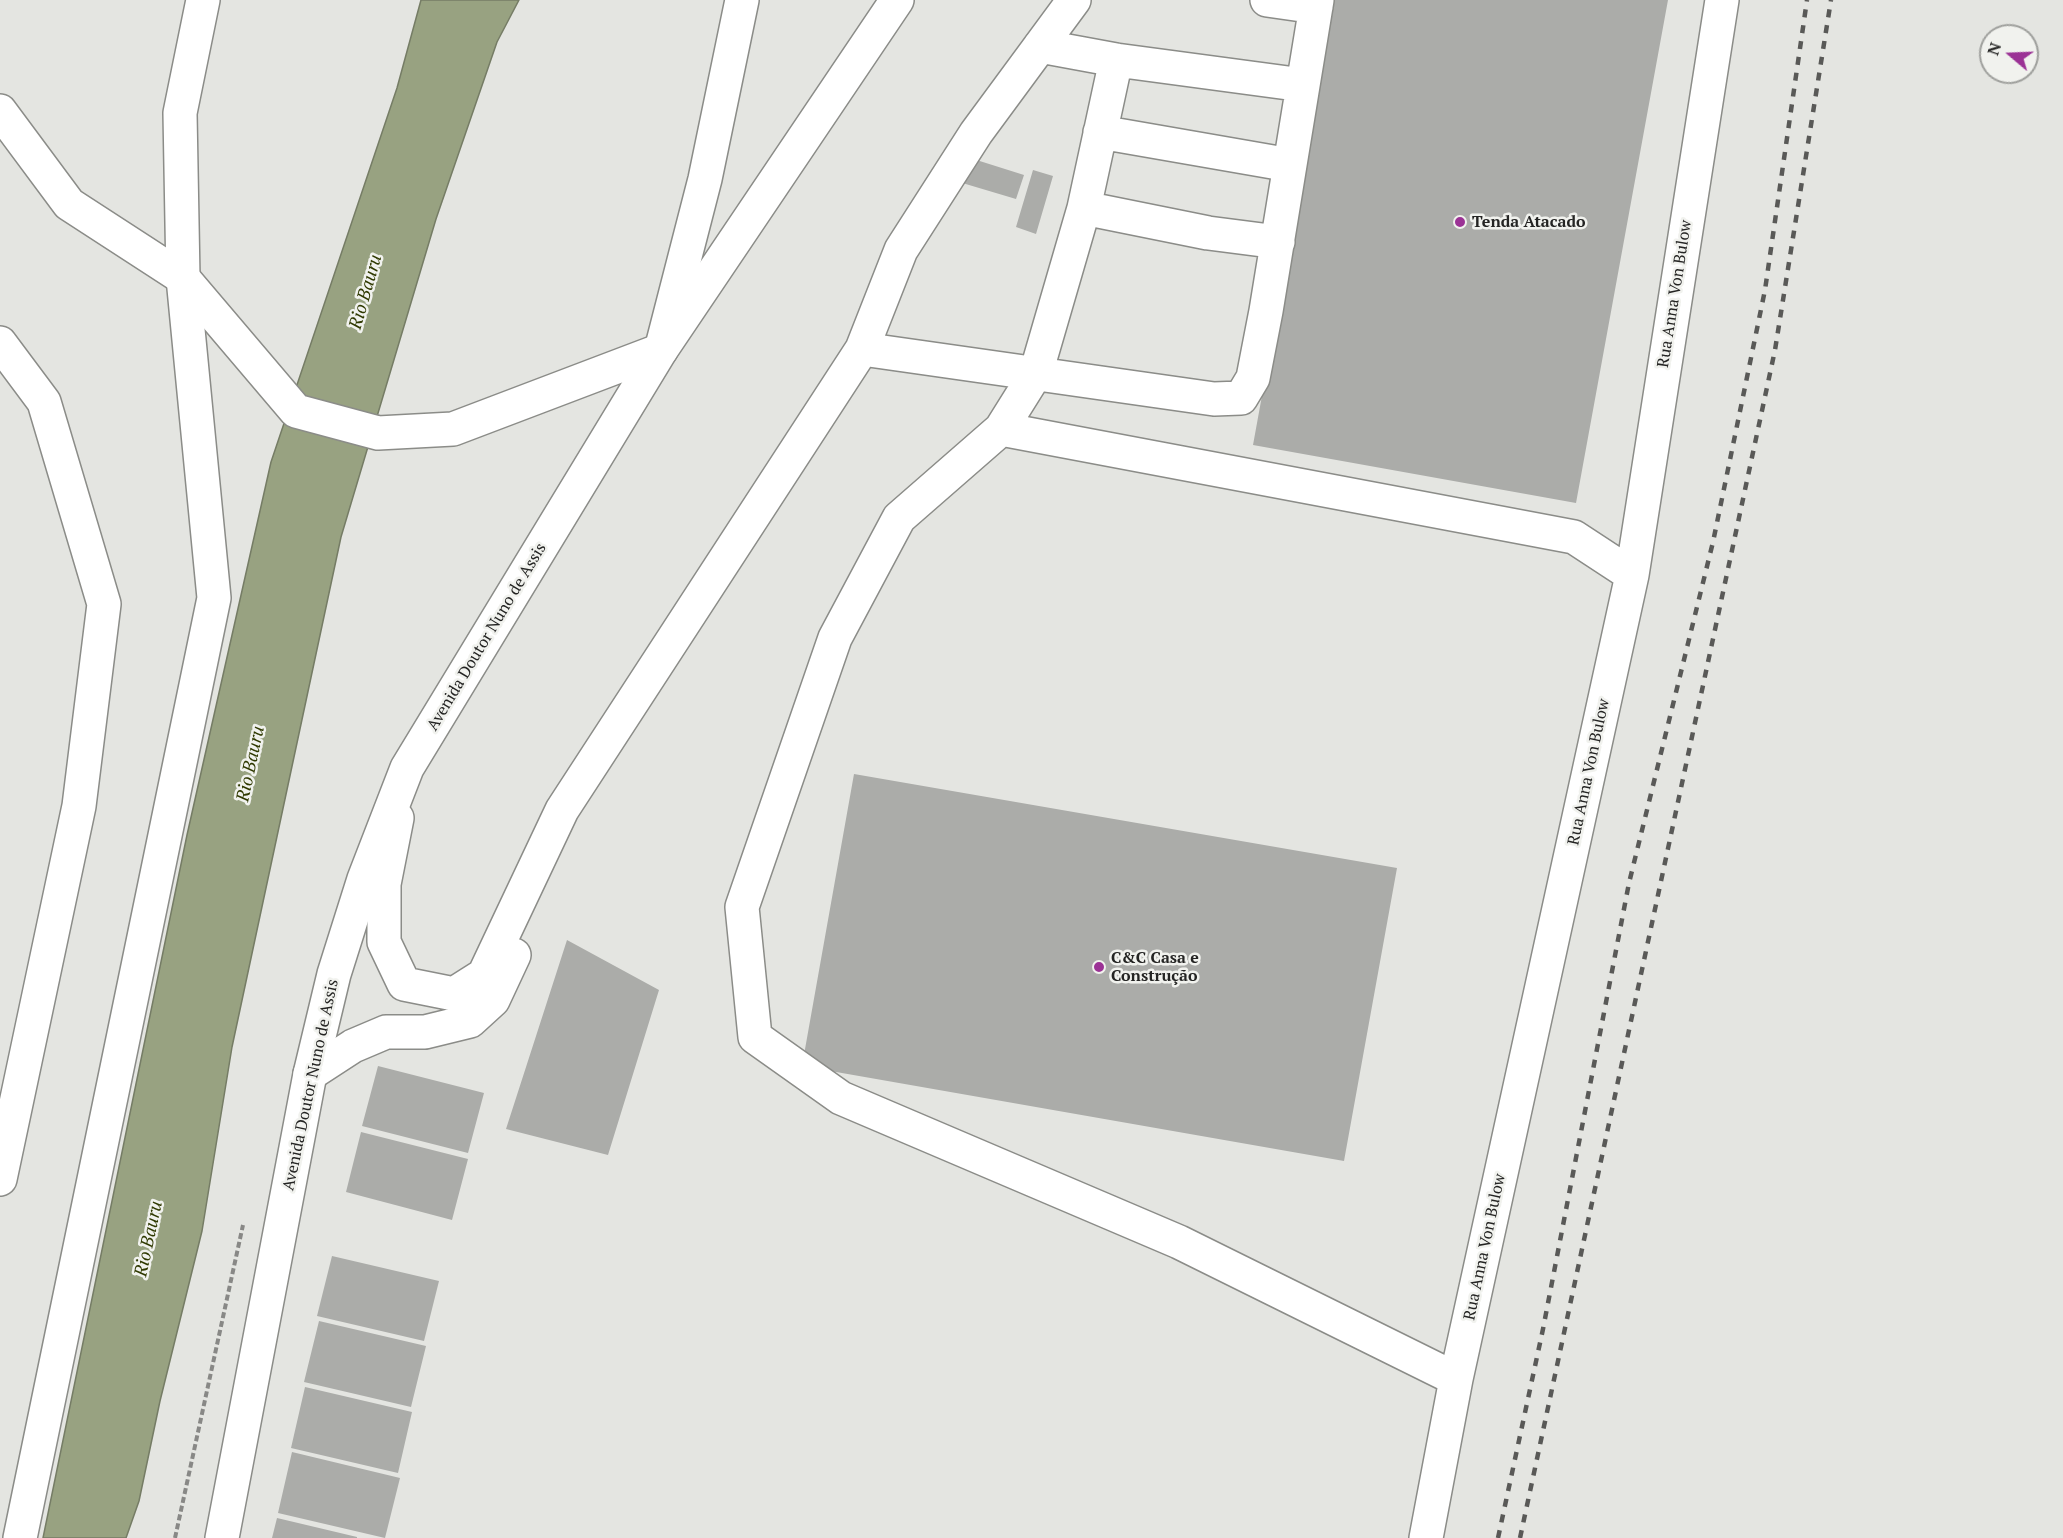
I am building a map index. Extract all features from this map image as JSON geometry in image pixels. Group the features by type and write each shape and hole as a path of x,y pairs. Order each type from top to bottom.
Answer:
{"main road":[{"path":"20,1538 214,598 183,278 180,113 203,0"},
{"path":"661,350 705,179 742,0"},
{"path":"0,111 69,204 183,278 296,411 378,433 453,429 661,350 897,0"},
{"path":"407,768 384,884 384,942 404,984 454,994 484,975 562,810 862,349 901,250 976,133 1074,0"},
{"path":"862,349 1214,399 1241,398 1253,378 1278,242 1316,4 1267,0"},
{"name":"Rua Anna Von Bulow","path":"1426,1538 1456,1379 1632,575 1722,0"},
{"path":"1040,46 1116,60 1303,85"},
{"path":"1116,60 1084,208 1036,373 1001,429 899,518 835,638 742,907 755,1038 841,1098 1179,1242 1456,1379"},
{"path":"1100,132 1290,165"},
{"path":"1084,208 1208,233 1278,242"},
{"path":"0,344 44,402 104,604 79,806 0,1179"},
{"name":"Avenida Doutor Nuno de Assis","path":"222,1538 310,1074 334,974 364,879 407,768 661,350"},
{"path":"1001,429 1574,537 1632,575"},
{"path":"310,1074 353,1046 386,1032 425,1032 470,1021 493,1000 515,951 562,810"}],"water":[{"name":"Rio Bauru","path":"421,0 519,0 497,42 436,219 341,537 232,1047 202,1231 160,1401 139,1501 126,1538 43,1538 187,835 271,462 397,88"}],"building":[{"name":"Tenda Atacado","path":"1334,0 1668,0 1576,503 1253,445"},
{"path":"967,157 1024,175 1016,199 959,182"},
{"path":"1033,170 1053,176 1036,234 1016,227"},
{"name":"C&C Casa e Construção","path":"854,774 1397,868 1344,1161 802,1066"},
{"path":"567,940 659,990 608,1155 506,1129"},
{"path":"378,1066 484,1093 468,1153 362,1126"},
{"path":"361,1132 468,1159 452,1220 346,1192"},
{"path":"332,1256 439,1281 424,1341 317,1316"},
{"path":"319,1321 426,1346 411,1407 304,1382"},
{"path":"305,1387 412,1412 398,1473 291,1448"},
{"path":"292,1452 400,1478 385,1538 278,1513"},
{"path":"277,1518 357,1537 357,1538 272,1538"}],"railway":[{"path":"1498,1538 1543,1329 1629,883 1713,542 1765,290 1807,0"},
{"path":"1520,1538 1775,350 1831,0"}],"place":[{"name":"Tenda Atacado","path":"1460,222"},
{"name":"C&C Casa e Construção","path":"1099,967"}]}
